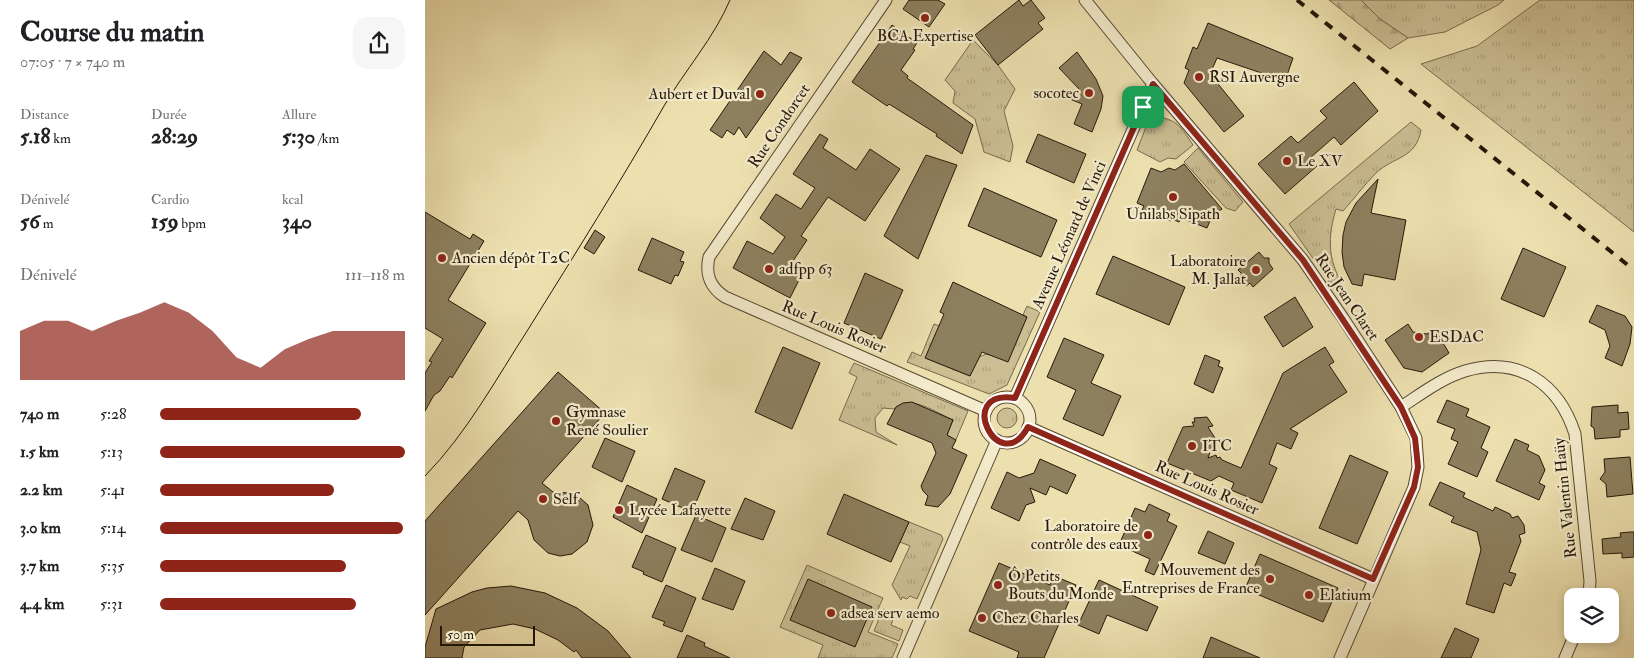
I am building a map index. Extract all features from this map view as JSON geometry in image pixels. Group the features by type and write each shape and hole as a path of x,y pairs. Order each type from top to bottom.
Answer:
{"street":[{"name":"Rue Condorcet","path":"708,274 709,257 886,0"},
{"name":"Rue Jean Claret","path":"1085,0 1153,84 1303,260 1401,407 1415,438 1418,467 1414,487 1339,658"},
{"name":"Avenue Léonard de Vinci","path":"1015,398 1153,84"},
{"name":"Rue Louis Rosier","path":"708,274 713,286 725,297 986,410"},
{"name":"Rue Valentin Haüy","path":"1401,407 1445,380 1479,368 1501,367 1519,370 1540,380 1556,395 1569,413 1575,434 1590,588"},
{"path":"998,398 1015,398 1027,410 1028,427 1019,439 1012,442 997,440 985,428 986,410 998,398"},
{"name":"Rue Louis Rosier","path":"1028,427 1373,579"},
{"path":"903,658 997,440"},
{"path":"1565,658 1571,643"}],"green space":[{"path":"1329,0 1361,0 1380,19 1408,38 1390,49"},
{"path":"1361,0 1504,0 1498,5 1445,32 1408,38 1380,19"},
{"path":"1540,0 1634,0 1634,232 1421,64 1477,46"},
{"path":"973,40 998,65 1015,89 1004,111 1013,146 1010,162 984,152 975,119 953,103 955,91 945,80"},
{"path":"1160,118 1176,123 1193,145 1176,159 1168,158 1160,162 1137,150 1146,127"},
{"path":"1411,122 1421,130 1414,147 1376,173 1343,211 1336,209 1331,234 1331,255 1338,276 1350,298 1347,307 1289,224"},
{"path":"1198,148 1243,202 1235,211 1226,208 1184,162"},
{"path":"1027,306 1040,312 1007,385 989,394 907,362 912,352 921,356 934,324 948,329 926,358 970,376 977,358 986,354 989,355 1027,317 1023,315"},
{"path":"854,363 968,411 955,442 947,435 953,420 931,409 915,404 907,403 894,409 883,408 875,418 876,432 897,445 839,420 857,377 849,373"},
{"path":"1003,408 1011,408 1017,414 1017,422 1011,428 1003,428 997,422 997,414"},
{"path":"909,522 941,535 943,539 917,599 910,596 907,599 902,597 901,600 892,585 910,546 900,542"},
{"path":"807,565 883,598 868,632 898,644 892,658 818,658 823,645 780,627"},
{"path":"883,609 895,614 891,625 903,630 899,641 874,631"}],"building":[{"name":"BCA Expertise","path":"909,0 938,0 945,4 929,27 903,9"},
{"path":"1019,0 1023,6 1031,0 1045,18 1038,23 1043,29 998,65 975,35"},
{"name":"RSI Auvergne","path":"1208,23 1293,58 1285,81 1217,58 1210,74 1244,116 1224,132 1184,83 1189,70 1185,68 1193,47 1197,49"},
{"path":"892,25 917,43 913,49 915,50 901,70 908,76 907,78 973,125 962,154 936,136 937,134 889,104 887,106 852,82"},
{"name":"Aubert et Duval","path":"764,51 781,65 790,52 802,58 746,138 739,127 734,135 727,130 722,138 710,130"},
{"name":"socotec","path":"1077,52 1096,79 1103,96 1101,109 1092,132 1074,124 1082,104 1070,99 1080,90 1059,68"},
{"path":"1354,82 1378,111 1341,145 1334,137 1310,158 1317,166 1285,194 1258,164 1291,136 1298,143 1327,118 1320,111"},
{"path":"820,134 828,139 823,148 856,170 870,149 900,169 865,221 828,197 801,236 807,240 791,264 804,270 790,298 733,268 747,241 773,254 785,237 760,218 776,194 801,209 815,188 793,174"},
{"path":"1038,134 1086,154 1074,183 1026,162"},
{"path":"926,155 957,165 918,259 884,236"},
{"name":"Unilabs Sipath","path":"1184,164 1222,209 1212,216 1207,228 1181,218 1179,222 1172,219 1171,221 1142,210 1144,206 1137,203 1151,168 1161,172 1169,168 1175,170"},
{"path":"1378,179 1371,213 1406,220 1395,280 1364,274 1362,286 1352,284 1344,267 1342,252 1343,235 1346,222 1356,203"},
{"path":"984,188 1057,220 1041,257 968,226"},
{"path":"425,212 470,239 473,234 484,241 448,300 486,323 452,378 450,376 440,391 434,395 425,411 425,373 432,362 429,361 443,339 425,328"},
{"path":"595,230 605,237 594,254 584,248"},
{"path":"652,238 684,252 680,261 684,262 678,276 675,275 671,284 638,270"},
{"path":"1523,248 1566,267 1544,317 1501,299"},
{"name":"Laboratoire M. Jallat","path":"1259,252 1264,258 1269,258 1269,263 1273,269 1253,287 1250,283 1246,286 1238,277 1242,274 1238,270"},
{"path":"1113,256 1185,287 1169,325 1096,294"},
{"path":"865,273 903,290 881,339 844,323"},
{"path":"953,282 1027,317 1008,362 982,352 970,376 925,358 944,314 940,312"},
{"path":"1295,297 1313,327 1283,347 1264,317"},
{"path":"1597,305 1625,316 1632,327 1630,344 1622,366 1605,358 1610,346 1605,330 1589,322"},
{"path":"1408,324 1413,332 1427,334 1435,329 1449,353 1422,372 1404,368 1385,340"},
{"path":"1064,338 1104,355 1091,383 1121,396 1103,436 1063,419 1076,390 1047,377"},
{"path":"783,347 820,363 792,429 755,412"},
{"path":"1325,347 1334,362 1329,365 1347,392 1290,429 1298,433 1291,449 1277,443 1269,464 1277,468 1262,503 1231,490 1234,483 1219,476 1211,481 1167,463 1183,427 1194,426 1192,422 1195,422 1194,418 1207,417 1213,426 1208,427 1215,438 1208,458 1216,455 1217,458 1220,457 1222,460 1241,468 1283,373"},
{"path":"1205,355 1220,361 1218,366 1223,368 1213,393 1194,384"},
{"path":"558,372 605,413 542,483 553,492 570,493 579,497 588,505 593,525 587,542 572,554 560,556 548,553 534,540 528,520 518,511 425,615 425,521"},
{"path":"1447,400 1469,409 1466,416 1490,427 1481,448 1488,452 1477,477 1448,464 1458,442 1451,439 1455,429 1437,422"},
{"path":"912,402 953,420 947,435 956,440 952,448 967,455 950,494 938,507 925,505 928,496 921,486 936,453 932,443 887,424 896,407 903,403"},
{"path":"1618,405 1618,413 1628,412 1629,429 1620,430 1620,437 1595,439 1594,428 1591,426 1592,407"},
{"path":"605,438 635,451 622,482 592,467"},
{"path":"1515,439 1529,445 1527,450 1539,456 1545,470 1539,483 1545,486 1539,500 1496,481"},
{"path":"1350,455 1388,472 1357,544 1319,528"},
{"path":"1630,457 1633,494 1607,497 1606,484 1600,479 1605,472 1604,459"},
{"path":"1040,459 1076,475 1067,494 1050,486 1046,495 1030,488 1035,502 1026,505 1019,521 991,508 1007,472 1019,478 1034,473"},
{"path":"675,468 705,481 692,512 662,499"},
{"path":"1440,482 1465,493 1463,497 1493,511 1495,507 1510,514 1512,518 1518,516 1524,525 1525,533 1519,535 1521,541 1509,572 1516,574 1511,586 1504,583 1494,613 1466,604 1481,550 1477,532 1451,522 1454,517 1429,505"},
{"path":"627,485 657,499 642,533 613,517"},
{"path":"844,494 909,522 891,562 827,534"},
{"path":"745,498 775,511 763,540 731,529"},
{"name":"Laboratoire de contrôle des eaux","path":"1149,504 1170,514 1167,521 1177,526 1154,575 1145,571 1150,559 1119,545 1135,508 1145,512"},
{"path":"696,515 726,528 712,562 681,550"},
{"path":"1208,531 1234,543 1225,564 1198,553"},
{"path":"1634,532 1634,557 1622,558 1622,553 1603,554 1602,539 1621,537 1620,533"},
{"path":"646,535 676,548 662,582 632,567"},
{"path":"1260,554 1338,588 1323,622 1245,589"},
{"path":"999,563 1050,585 1054,576 1076,585 1044,658 1017,658 1019,652 969,631"},
{"path":"715,568 745,581 733,610 702,599"},
{"name":"adsea serv aemo","path":"808,579 872,607 855,647 790,620"},
{"path":"1099,580 1158,607 1147,631 1107,615 1099,634 1078,625"},
{"path":"666,585 696,598 682,632 663,625 665,622 652,617"},
{"path":"511,586 545,593 577,608 608,631 631,658 582,658 576,650 574,652 558,640 535,629 513,624 480,630 464,647 462,658 425,658 425,647 436,609 472,592 487,588"},
{"path":"1455,628 1479,639 1471,658 1441,658"},
{"path":"687,635 705,643 704,646 730,658 677,658"},
{"path":"1211,637 1260,658 1203,658"}],"tram line":[{"path":"425,476 468,424 493,386 672,93 716,28 730,0"}],"railway":[{"path":"1297,0 1634,270"}],"place":[{"name":"BCA Expertise","path":"925,18"},
{"name":"RSI Auvergne","path":"1199,77"},
{"name":"socotec","path":"1089,93"},
{"name":"Aubert et Duval","path":"760,94"},
{"name":"Le XV","path":"1287,161"},
{"name":"Unilabs Sipath","path":"1173,197"},
{"name":"Ancien dépôt T2C","path":"442,258"},
{"name":"adfpp 63","path":"769,269"},
{"name":"Laboratoire M. Jallat","path":"1256,270"},
{"name":"ESDAC","path":"1419,337"},
{"name":"Gymnase René Soulier","path":"556,421"},
{"name":"ITC","path":"1192,446"},
{"name":"Self","path":"543,499"},
{"name":"Lycée Lafayette","path":"619,510"},
{"name":"Laboratoire de contrôle des eaux","path":"1148,535"},
{"name":"Mouvement des Entreprises de France","path":"1270,579"},
{"name":"Ô Petits Bouts du Monde","path":"998,585"},
{"name":"Elatium","path":"1309,595"},
{"name":"adsea serv aemo","path":"831,613"},
{"name":"Chez Charles","path":"982,618"}],"route":[{"path":"1153,84 1303,260 1401,407 1415,438 1418,467 1414,487 1373,579 1028,427 1025,434 1012,442 997,440 985,428 986,410 991,403 998,398 1015,398 1143,107 1153,84"}]}
